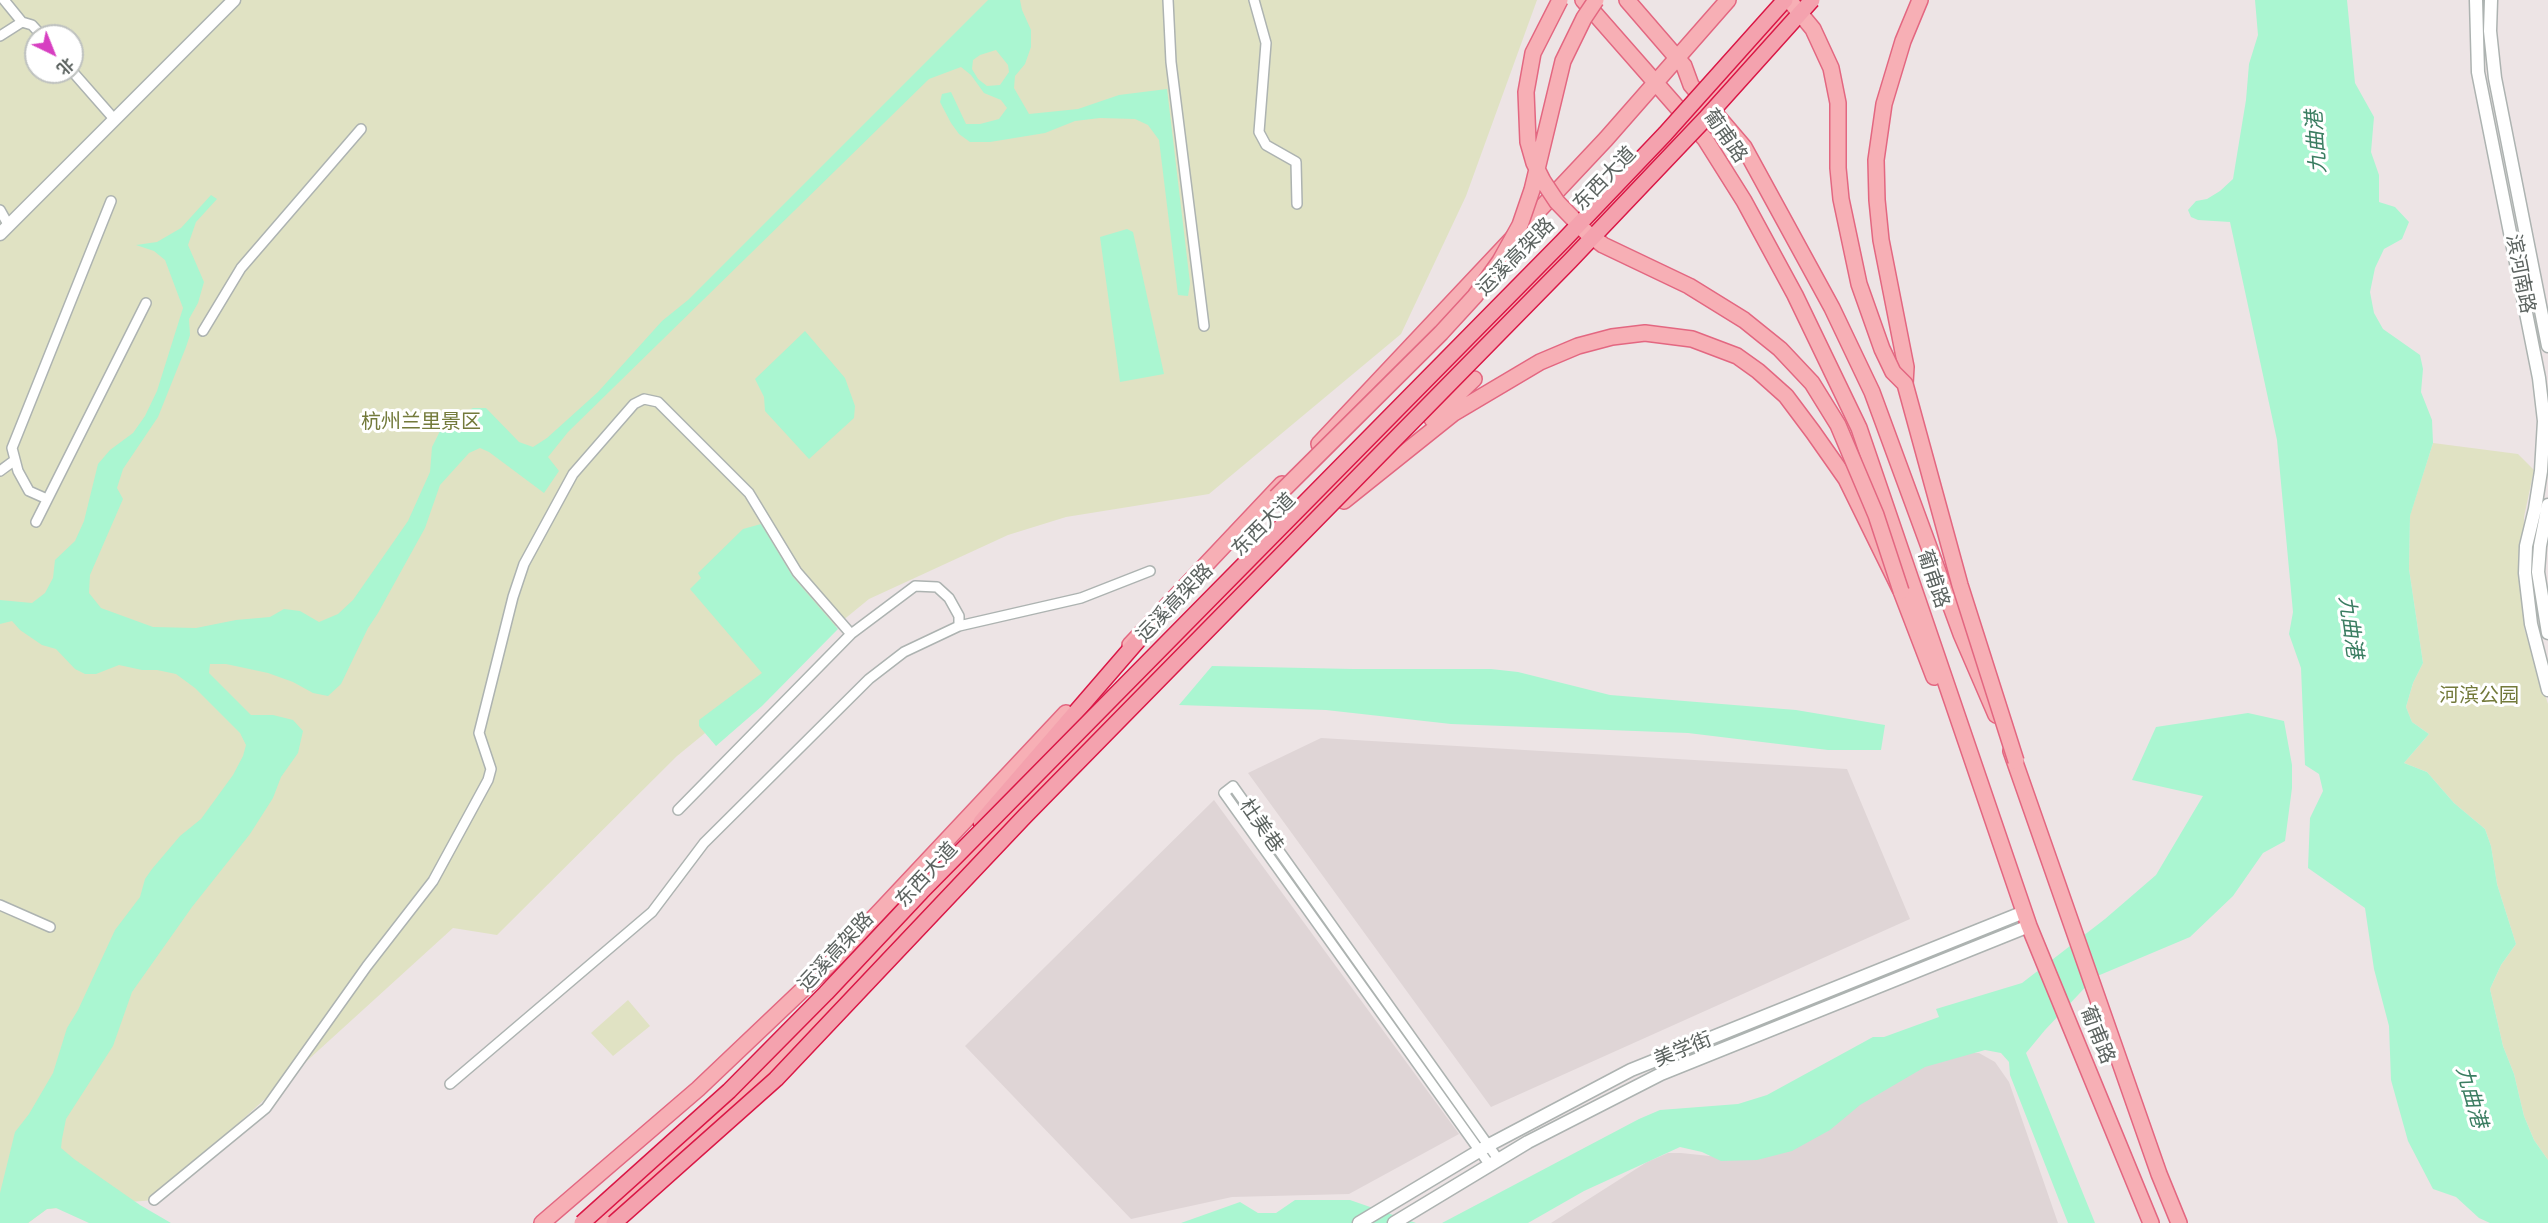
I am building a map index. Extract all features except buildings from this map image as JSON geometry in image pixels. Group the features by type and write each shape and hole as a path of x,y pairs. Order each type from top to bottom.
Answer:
{"highway":[{"name":"运溪高架路","path":"582,1223 729,1091 826,993 921,892 1563,241 1665,135 1787,0"},
{"name":"运溪高架路","path":"614,1223 776,1079 938,907 1304,530 1570,261 1749,71 1812,0"},
{"path":"921,892 1140,638"},
{"path":"938,907 1177,669"}],"main road":[{"path":"1560,0 1533,53 1526,84 1525,109 1528,142 1543,182 1557,202 1586,232 1603,245 1689,286 1744,320 1780,349 1812,383 1838,425 1876,515 1901,591 2002,851"},
{"name":"葡甫路","path":"1583,0 1705,139 1744,201 1796,295 1859,428 2026,919 2151,1223"},
{"path":"1140,638 1197,577 1441,333 1489,278 1520,225 1546,137 1563,61 1584,18 1596,0"},
{"name":"葡甫路","path":"1627,0 1677,57 1684,66 1691,85 1744,147 1804,254 1867,382 1961,634 2016,761 2159,1174 2179,1223"},
{"path":"542,1223 698,1089 837,957 1598,148 1728,0"},
{"path":"1787,0 1813,29 1831,68 1838,104 1838,168 1841,199 1859,284 1882,349 1893,372 1905,384"},
{"name":"东西大道","path":"598,1223 744,1093 863,973 1164,657 1588,228 1707,102 1798,0"},
{"path":"1920,0 1903,41 1884,104 1876,160 1876,190 1881,240 1906,367 1905,384 1960,585 2016,761"},
{"path":"1344,501 1454,413 1540,362 1578,346 1612,336 1645,333 1671,335 1692,339 1737,356 1786,396 1846,479 1901,591"},
{"path":"1177,669 1344,501 1474,379"}],"street":[{"path":"4,0 22,22 29,24"},
{"path":"4,230 234,0"},
{"path":"1168,0 1171,62 1204,326"},
{"path":"1254,0 1266,43 1259,132 1266,146 1296,162 1297,204"},
{"name":"滨河南路","path":"2476,0 2478,72 2540,378 2544,421 2545,508 2526,546 2524,573 2531,624 2548,690"},
{"path":"2491,0 2490,31 2495,78 2548,346"},
{"path":"0,36 22,22"},
{"path":"83,84 115,120"},
{"path":"203,331 241,268 361,129"},
{"path":"47,499 29,491 18,471 12,448 111,201"},
{"path":"0,210 4,230"},
{"path":"36,522 146,303"},
{"path":"154,1200 266,1108 367,966 433,881 488,780 491,769 479,733 513,597 524,564 573,474 634,404 644,399 658,402 749,493 797,572 851,634"},
{"path":"0,471 15,460"},
{"path":"2545,508 2538,572 2548,633"},
{"path":"450,1084 652,912 704,843 869,679 904,652 958,626 1081,598 1150,571"},
{"path":"678,810 851,634 915,586 937,587 949,598 959,616 958,626"},
{"name":"杜美巷","path":"1484,1148 1233,786 1224,793 1494,1162"},
{"path":"0,905 50,927"},
{"name":"美学街","path":"1359,1223 1484,1148 1631,1070 2026,919"},
{"name":"美学街","path":"1394,1223 1494,1162 1661,1074 2026,919"}],"shaded area":[{"path":"1321,738 1847,769 1910,919 1491,1107 1248,773"},
{"path":"1214,800 1459,1134 1349,1194 1232,1197 1131,1219 965,1046"},
{"path":"1964,1053 1979,1053 1995,1062 2009,1082 2058,1223 1551,1223 1647,1162 1668,1153 1729,1158 1904,1072"}],"green space":[{"name":"杭州兰里景区","path":"0,0 1537,0 1466,196 1401,334 1209,494 1066,517 1008,535 869,599 677,756 497,935 453,928 154,1200 47,1209 28,1223 0,1223"},
{"name":"河滨公园","path":"2433,443 2518,454 2534,470 2524,517 2524,628 2548,704 2548,1160 2534,1140 2524,1116 2514,1074 2503,1046 2490,989 2501,965 2516,944 2497,884 2491,846 2485,829 2454,803 2427,772 2404,763 2429,734 2412,722 2406,707 2413,683 2423,663 2409,569 2410,515"},
{"path":"628,1000 650,1026 613,1056 591,1033"}],"water":[{"path":"988,0 1020,0 1031,30 1031,47 1025,64 1015,76 1014,88 1029,114 1078,109 1119,95 1167,89 1190,283 1188,296 1178,295 1159,140 1148,125 1135,119 1100,118 1075,121 1045,133 990,142 970,142 959,134 951,123 940,102 942,94 951,92 966,124 980,124 999,119 1007,108 1001,100 984,93 971,75 961,67 929,79 568,432 548,457 559,471 544,493 489,452 480,448 469,453 440,485 425,528 368,628 341,684 328,696 313,693 293,682 268,673 226,664 210,664 209,673 251,715 273,715 293,720 303,731 298,753 281,777 273,798 250,834 192,907 132,992 113,1046 66,1119 61,1148 140,1205 171,1223 89,1223 56,1208 47,1209 28,1223 0,1223 0,1193 15,1132 29,1114 53,1073 67,1028 78,1010 115,930 140,897 145,879 152,869 180,836 201,819 233,775 246,745 240,733 195,688 176,674 119,665 96,674 85,674 75,669 56,649 42,645 20,630 12,621 0,624 0,600 32,603 45,593 53,578 55,560 75,541 84,521 98,464 110,450 133,433 145,416 157,391 183,308 165,260 154,251 136,245 157,242 181,228 211,195 217,199 196,222 188,245 204,282 198,303 189,319 190,335 186,347 158,417 123,469 117,488 123,499 90,575 89,593 101,608 153,627 196,628 236,620 270,617 284,609 300,611 319,622 338,614 353,600 408,521 430,472 432,447 443,425 473,408 486,408 519,442 533,447 547,438 598,392 662,321 688,300","holes":["996,50 1008,65 1009,72 1000,85 987,86 978,79 972,69 973,60"]},
{"name":"九曲港","path":"2255,0 2347,0 2355,83 2374,117 2371,152 2379,175 2379,202 2395,207 2409,222 2402,239 2384,249 2375,268 2370,292 2374,313 2383,329 2420,355 2423,369 2421,392 2432,420 2433,443 2410,516 2409,569 2423,663 2413,683 2406,707 2412,722 2429,734 2404,763 2427,772 2454,803 2485,829 2491,846 2497,884 2516,944 2501,965 2490,989 2503,1046 2514,1074 2524,1116 2534,1140 2548,1160 2548,1223 2490,1223 2479,1218 2456,1197 2433,1189 2408,1141 2391,1080 2389,1026 2374,969 2365,908 2308,868 2310,818 2323,791 2319,774 2305,765 2301,668 2289,634 2293,612 2277,440 2230,222 2198,220 2191,217 2188,210 2196,201 2207,199 2233,179 2246,100 2249,64 2258,35"},
{"path":"1127,229 1133,232 1164,374 1120,382 1100,237"},
{"path":"805,331 845,378 855,406 854,418 809,459 765,411 764,397 755,379"},
{"path":"761,524 793,577 838,629 762,706 716,746 699,726 699,720 762,673 690,589 701,578 698,573 743,529"},
{"path":"1212,666 1491,669 1518,672 1610,695 1796,710 1885,725 1881,750 1828,750 1688,733 1451,724 1326,710 1179,705"},
{"path":"2248,713 2284,721 2292,765 2292,788 2285,841 2263,853 2233,896 2190,937 2095,977 2026,1053 2095,1223 2068,1223 2010,1075 2009,1062 2001,1053 1985,1050 1925,1067 1860,1105 1830,1130 1792,1151 1757,1160 1721,1161 1702,1152 1680,1147 1584,1191 1528,1223 1442,1223 1660,1110 1738,1104 1767,1095 1873,1037 1884,1037 1939,1017 1936,1009 2022,983 2105,919 2156,875 2203,796 2132,780 2156,727"},
{"path":"1295,1200 1350,1200 1416,1223 1181,1223 1240,1202 1258,1213 1276,1213"}]}
